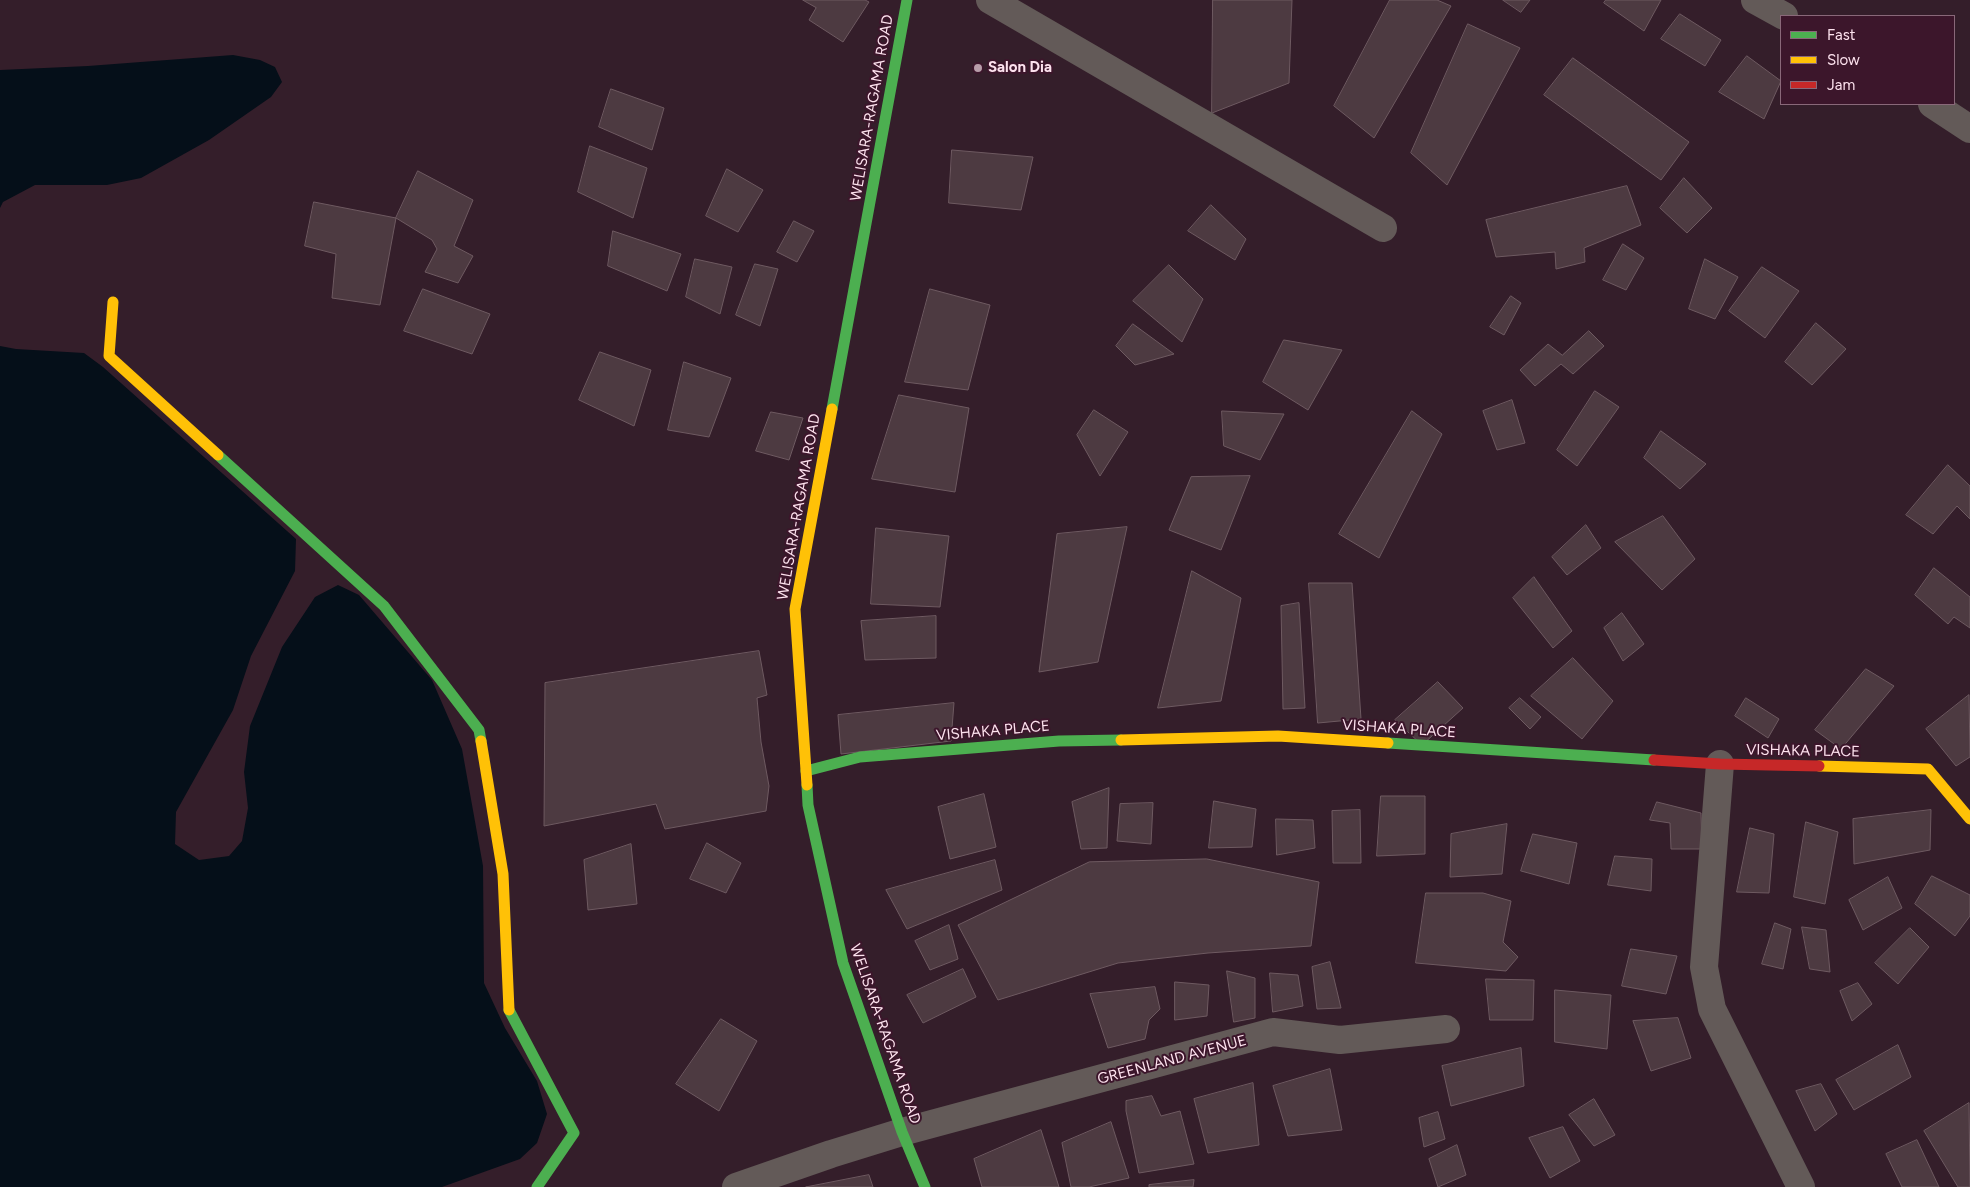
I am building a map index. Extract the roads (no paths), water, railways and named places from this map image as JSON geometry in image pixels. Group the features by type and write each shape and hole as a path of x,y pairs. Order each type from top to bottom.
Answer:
{"street":[{"name":"WELISARA-RAGAMA ROAD","path":"907,0 796,609 808,805 843,963 902,1132 925,1187"},
{"path":"990,0 1383,228"},
{"path":"1755,0 1782,15"},
{"path":"1934,105 1970,129"},
{"path":"113,302 109,356 384,606 479,730 503,874 509,1010 574,1133 537,1187"},
{"name":"VISHAKA PLACE","path":"806,771 860,757 1059,741 1278,736 1720,764 1928,769 1970,819"},
{"path":"1720,764 1704,967 1712,1009 1801,1187"},
{"name":"GREENLAND AVENUE","path":"736,1187 902,1132 1273,1032 1340,1040 1446,1029"}],"place":[{"name":"Salon Dia","path":"978,68"}]}
